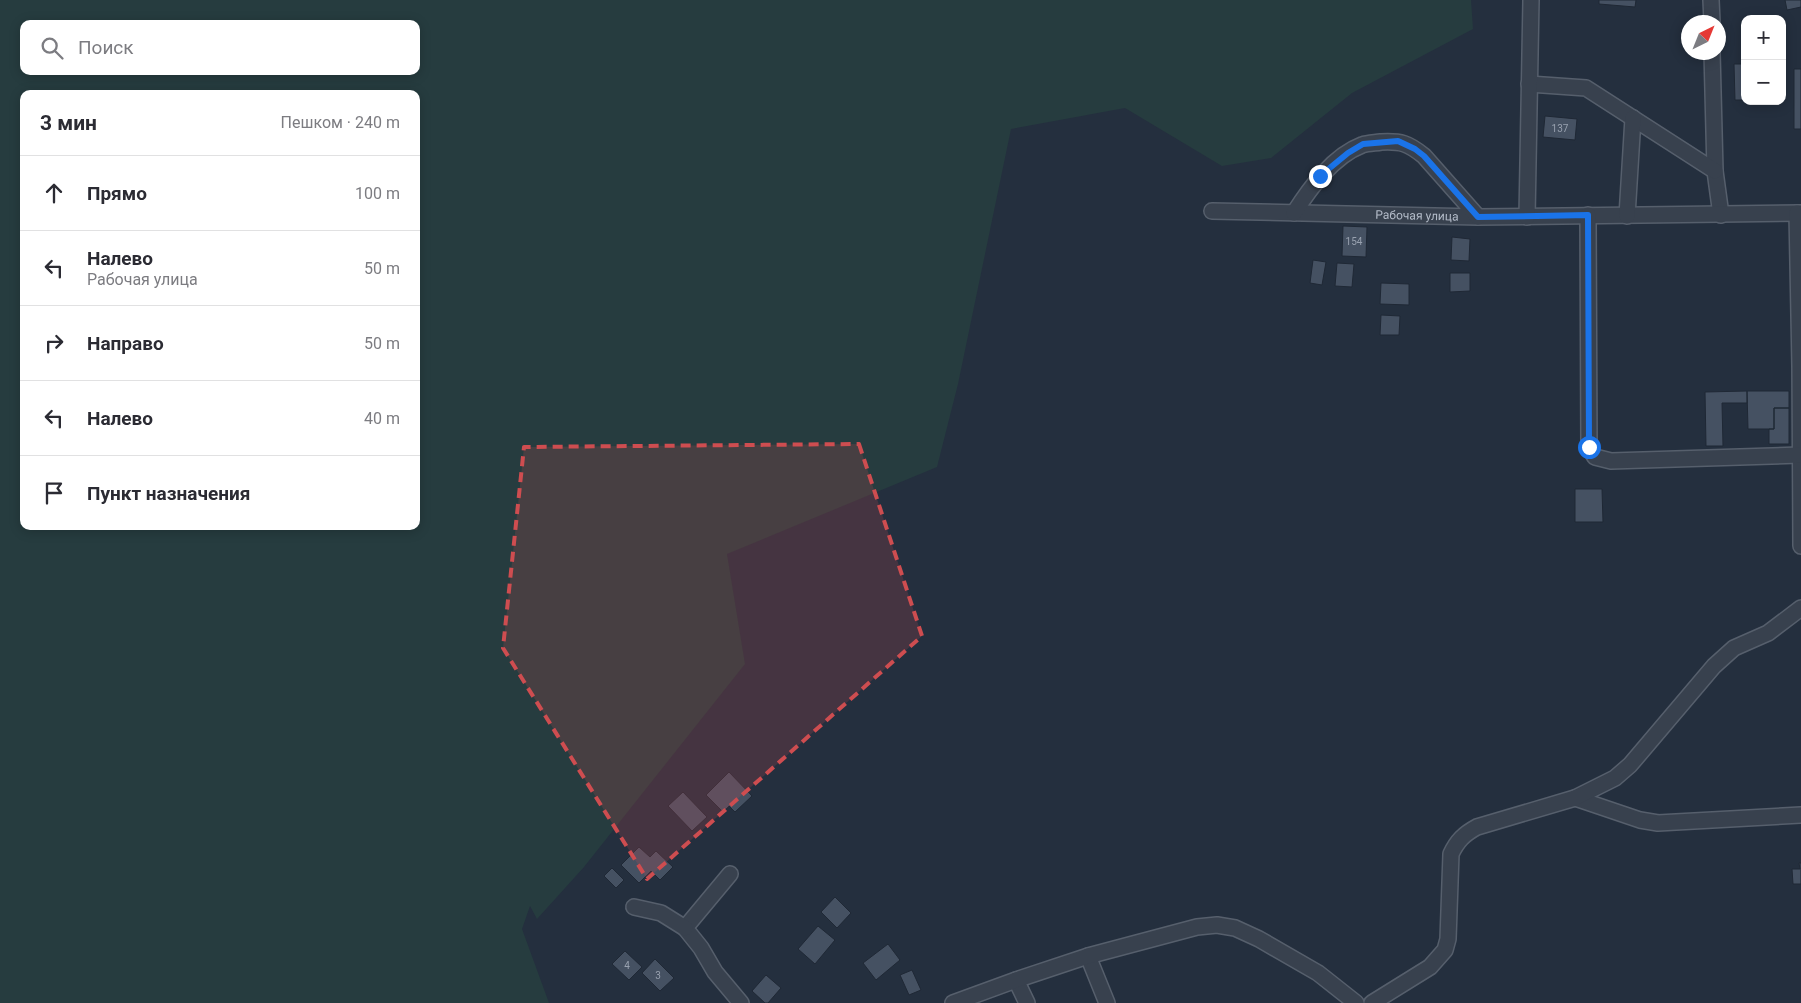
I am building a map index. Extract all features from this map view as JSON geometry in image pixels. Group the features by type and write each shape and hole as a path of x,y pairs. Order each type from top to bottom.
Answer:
{"street":[{"path":"1528,217 1531,0"},
{"path":"1711,0 1712,15"},
{"path":"1712,60 1715,171 1720,215"},
{"path":"1529,84 1586,88 1715,171"},
{"path":"1627,216 1633,118"},
{"path":"1294,213 1320,176 1348,153 1363,144 1398,141 1415,149 1424,156 1478,217"},
{"name":"Рабочая улица","path":"1212,211 1478,217 1799,213"},
{"path":"1799,213 1801,546"},
{"path":"1588,215 1589,447 1595,457 1611,461 1800,455"},
{"path":"1372,1003 1430,967 1445,950 1448,939 1451,854 1454,846 1464,834 1477,827 1575,798 1615,778 1625,769 1714,666 1734,648 1768,633 1801,608"},
{"path":"1575,798 1640,820 1658,822 1801,815"},
{"path":"685,928 730,874"},
{"path":"634,907 660,913 685,928 741,1003"},
{"path":"953,1003 1088,956 1197,927 1217,924 1235,928 1259,939 1318,973 1356,1003"},
{"path":"1088,956 1107,1003"},
{"path":"1016,980 1027,1003"}],"highlighted area":[{"path":"859,444 922,636 647,879 503,648 524,447"}],"green space":[{"path":"0,0 1471,0 1473,29 1352,93 1271,158 1222,166 1125,108 1011,129 958,384 937,467 727,554 745,664 584,867 537,919 530,906 522,929 549,1003 0,1003"}],"building":[{"path":"1599,0 1636,0 1635,7 1599,4"},
{"path":"1785,0 1801,0 1801,7 1787,10"},
{"path":"1734,64 1741,64 1741,100 1735,100"},
{"path":"1794,69 1801,69 1801,129 1794,129"},
{"path":"1545,116 1577,119 1575,140 1543,137"},
{"path":"1343,226 1367,227 1366,257 1342,256"},
{"path":"1452,237 1470,239 1469,261 1451,260"},
{"path":"1313,260 1326,262 1322,285 1310,283"},
{"path":"1337,263 1354,264 1352,287 1335,286"},
{"path":"1450,273 1470,273 1470,291 1450,292"},
{"path":"1381,283 1409,284 1409,305 1380,304"},
{"path":"1381,315 1400,316 1399,335 1380,335"},
{"path":"1747,391 1789,391 1789,408 1774,408 1774,429 1748,429"},
{"path":"1747,391 1747,403 1722,403 1723,446 1706,446 1705,392"},
{"path":"1774,408 1789,408 1789,444 1769,444 1769,429 1774,429"},
{"path":"1575,489 1602,489 1603,522 1575,522"},
{"path":"729,772 752,796 735,812 729,806 723,812 706,795"},
{"path":"683,792 707,817 692,831 668,806"},
{"path":"639,847 650,857 656,851 673,867 660,880 651,871 639,883 621,865"},
{"path":"1799,863 1801,863 1801,884 1793,884 1792,869 1800,869"},
{"path":"612,868 624,880 616,888 604,876"},
{"path":"835,897 851,913 837,928 821,912"},
{"path":"818,926 835,940 815,964 798,949"},
{"path":"888,944 900,960 876,980 863,963"},
{"path":"625,951 642,967 629,980 612,964"},
{"path":"655,959 674,978 660,991 642,973"},
{"path":"912,970 921,990 909,995 900,975"},
{"path":"766,975 781,988 768,1003 765,1003 752,991"}],"route":[{"path":"1320,176 1348,153 1363,144 1398,141 1415,149 1424,156 1478,217 1588,215 1589,447"}]}
